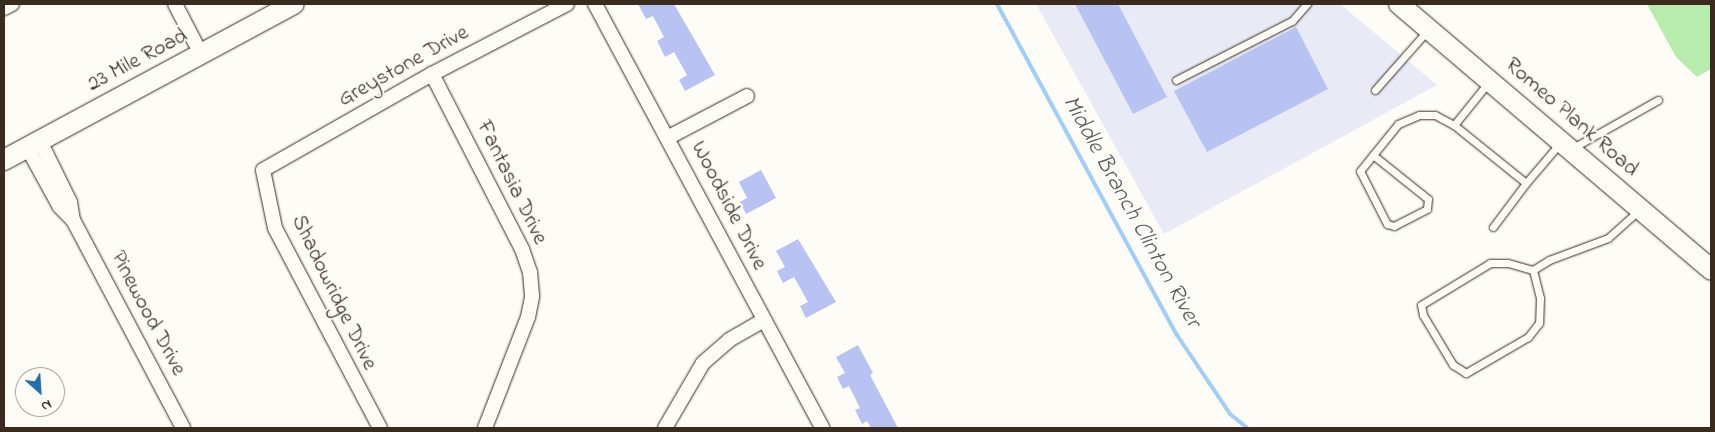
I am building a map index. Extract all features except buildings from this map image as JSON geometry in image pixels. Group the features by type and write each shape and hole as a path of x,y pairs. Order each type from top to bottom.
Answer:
{"main road":[{"name":"23 Mile Road","path":"4,160 294,4"},
{"name":"Romeo Plank Road","path":"1399,4 1711,270"}],"street":[{"path":"4,8 12,4"},
{"path":"175,4 202,54"},
{"name":"Greystone Drive","path":"263,170 432,74 567,4"},
{"name":"Woodside Drive","path":"595,4 669,137 822,428"},
{"name":"Fantasia Drive","path":"432,74 522,249 530,272 532,297 528,317 485,428"},
{"path":"669,137 747,96"},
{"name":"Pinewood Drive","path":"33,144 70,202 73,220 182,428"},
{"name":"Shadowridge Drive","path":"263,170 275,228 380,428"},
{"path":"666,428 703,362 729,340 764,320"}],"lane":[{"path":"1176,80 1292,21 1307,4"},
{"path":"1376,90 1428,29"},
{"path":"1454,126 1490,80"},
{"path":"1493,228 1526,183 1566,145 1658,100"},
{"path":"1373,155 1428,199 1427,208 1394,226 1386,224 1360,171 1398,124 1419,115 1435,115 1454,126 1526,183"},
{"path":"1533,270 1540,298 1539,322 1528,338 1466,373 1453,364 1423,315 1421,305 1490,264 1508,263 1533,270 1549,260 1608,238 1640,209"}],"shaded area":[{"path":"1036,4 1340,4 1437,85 1164,234"}],"green space":[{"path":"1647,4 1711,4 1711,69 1697,77 1676,57"}],"waterway":[{"name":"Middle Branch Clinton River","path":"997,4 1177,335 1230,414 1247,428"}]}
